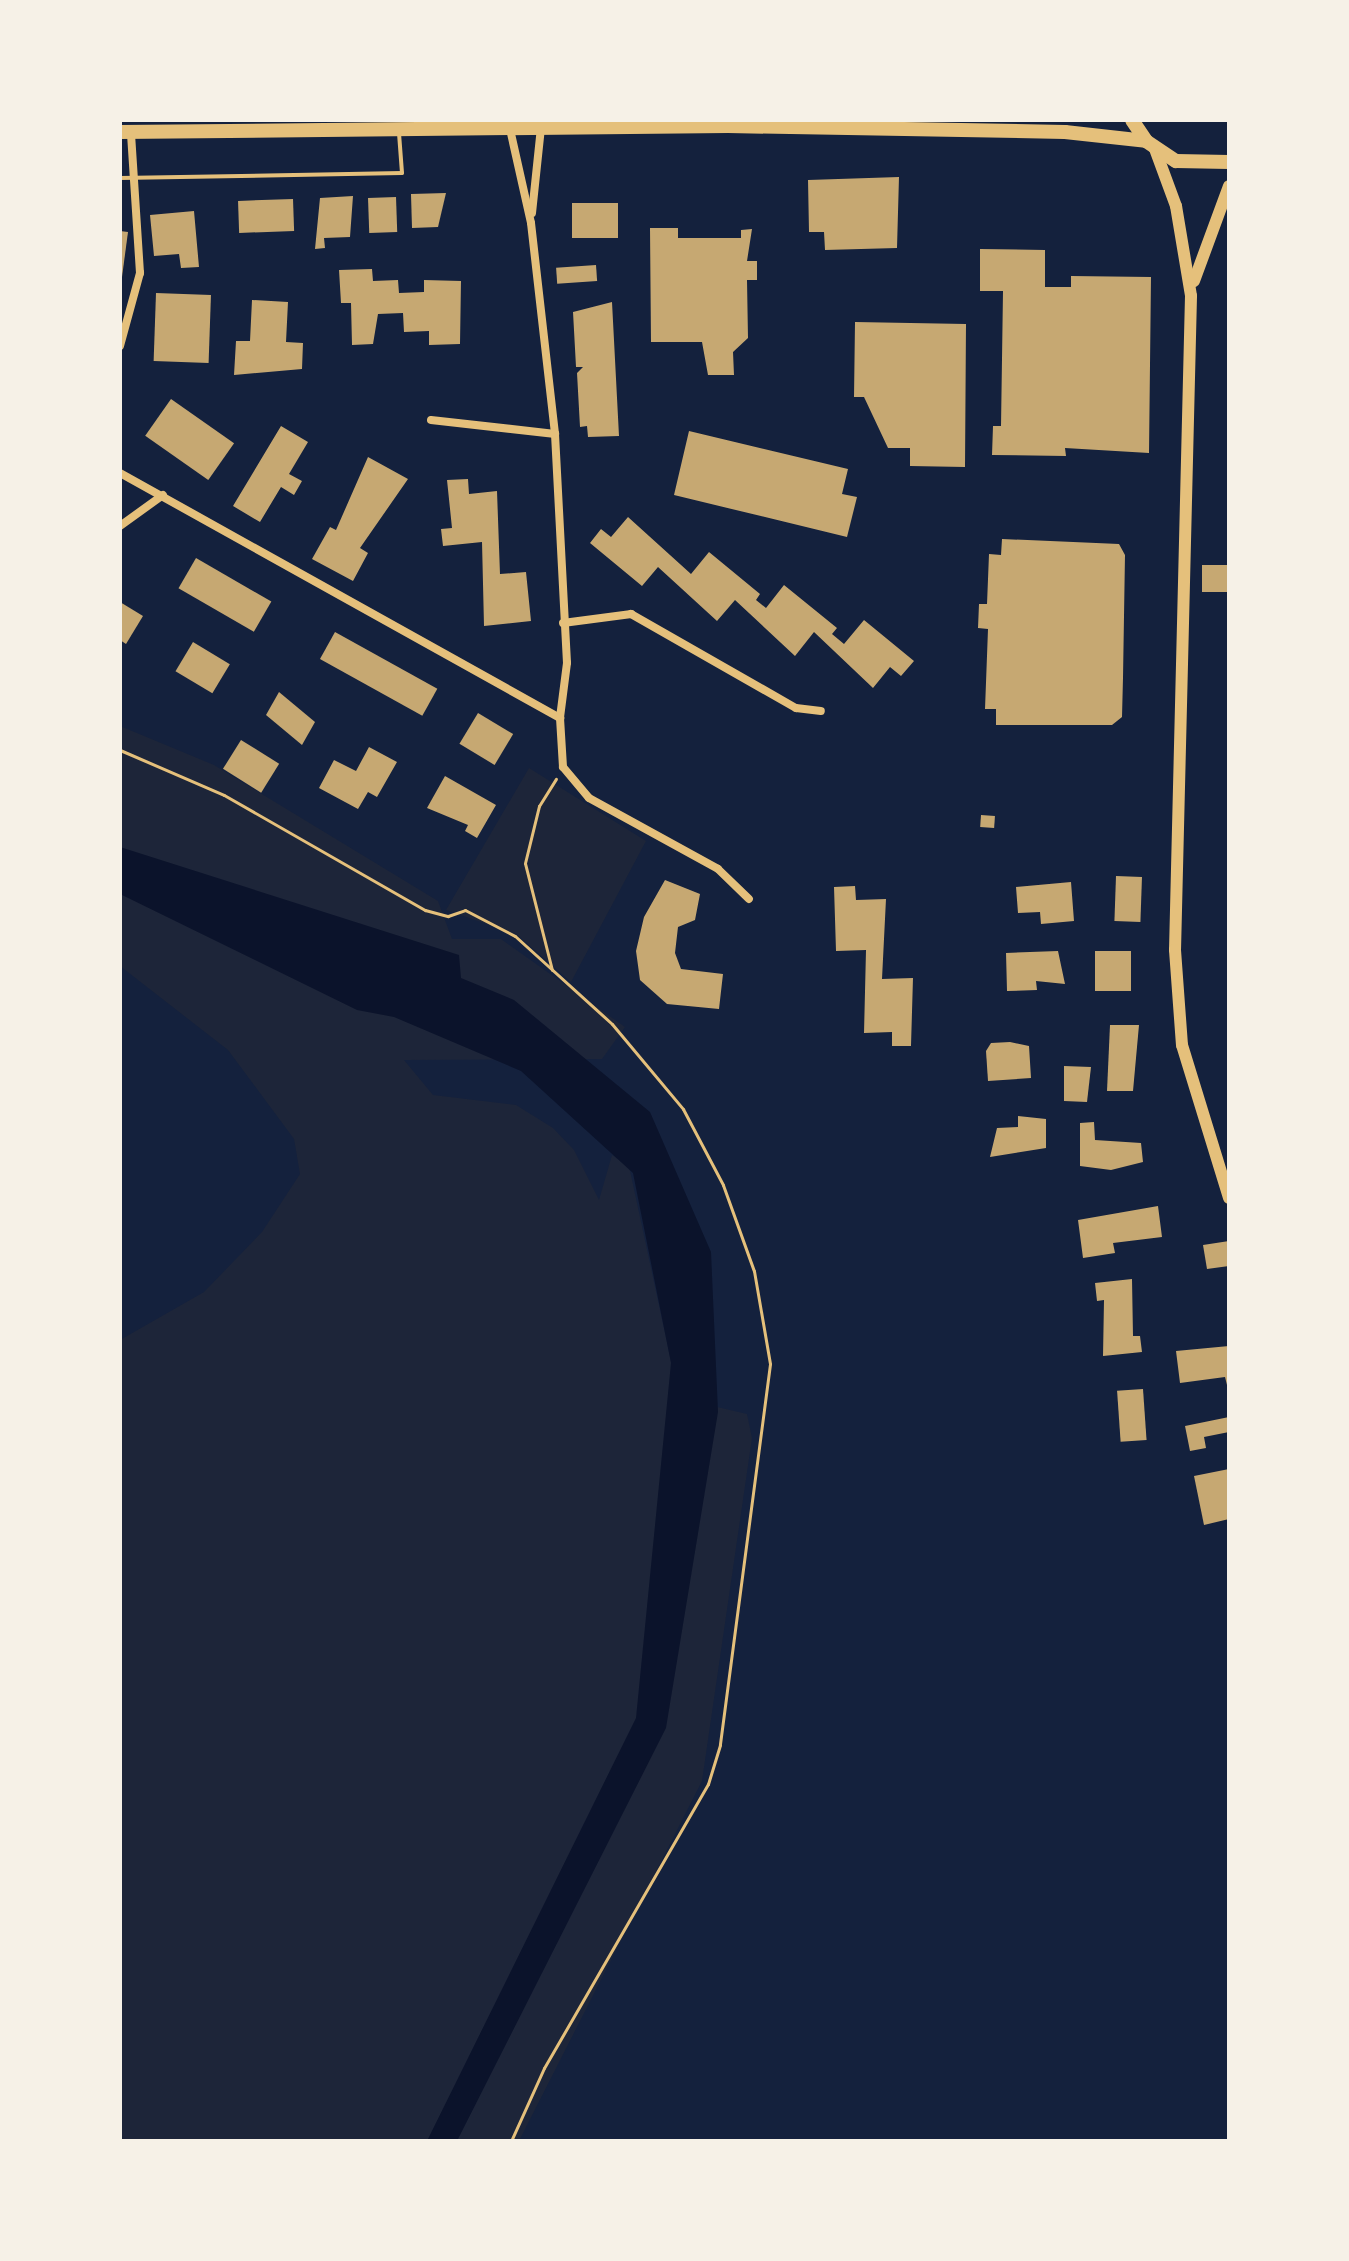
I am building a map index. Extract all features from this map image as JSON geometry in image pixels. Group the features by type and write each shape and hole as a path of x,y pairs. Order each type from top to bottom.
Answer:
{"main road":[{"path":"975,129 1013,120"},
{"path":"1132,120 1151,145 1179,218 1191,296 1175,950 1185,1058 1229,1198"},
{"path":"125,132 510,129 624,123 975,129 1151,145 1199,166 1229,162"},
{"path":"1191,296 1229,186"}],"street":[{"path":"531,223 540,128 568,120"},
{"path":"704,120 728,126"},
{"path":"510,129 531,223 555,434 563,623 560,718 563,767 589,798 718,869 749,899"},
{"path":"120,346 140,273 134,178 125,132"},
{"path":"431,420 555,434"},
{"path":"120,473 163,495 304,581 560,718"},
{"path":"120,526 163,495"},
{"path":"563,623 631,614 796,708 821,711"}],"lane":[{"path":"120,178 402,173 399,130"}],"path":[{"path":"120,750 224,795 425,910 448,916 465,910 515,936 612,1024 683,1109 723,1185 754,1271 770,1364 720,1745 708,1784 544,2068 511,2141"},
{"path":"552,970 525,863 539,806 563,767"}],"shaded area":[{"path":"120,726 214,765 438,901 452,939 501,939 625,1027 602,1059 404,1060 433,1095 516,1105 553,1128 574,1150 599,1200 612,1155 629,1166 679,1398 747,1414 752,1438 702,1781 519,2141 120,2141 120,1340 204,1292 262,1232 300,1174 294,1139 228,1050 120,966"},
{"path":"529,768 646,841 571,982 516,934 446,910"},
{"path":"120,847 459,955 461,978 514,1000 650,1112 711,1252 718,1412 666,1728 457,2141 427,2141 636,1718 671,1363 633,1173 521,1071 394,1017 357,1010 120,894"}],"building":[{"path":"899,177 897,248 825,250 824,232 809,232 808,180"},
{"path":"446,193 438,227 412,228 411,194"},
{"path":"353,196 350,237 324,238 325,248 315,249 320,198"},
{"path":"396,197 397,232 369,233 368,198"},
{"path":"293,199 294,231 239,233 238,201"},
{"path":"572,203 618,203 618,238 572,238"},
{"path":"194,211 199,267 181,268 179,254 154,256 150,215"},
{"path":"650,228 678,228 678,238 741,238 741,230 752,229 747,261 757,261 757,280 747,280 748,338 733,352 734,375 708,375 702,342 651,342"},
{"path":"120,231 128,232 122,277 120,276"},
{"path":"980,249 1045,250 1045,287 1071,287 1071,276 1151,277 1149,453 1065,448 1066,456 992,455 993,426 1001,426 1003,291 980,291"},
{"path":"596,265 597,281 557,284 556,268"},
{"path":"372,269 373,281 398,280 399,293 424,292 424,280 461,281 460,344 429,345 429,331 404,332 403,313 378,314 373,344 352,345 351,303 341,303 339,270"},
{"path":"156,293 211,295 209,363 154,361"},
{"path":"252,300 288,302 286,342 303,343 302,369 234,375 236,341 250,341"},
{"path":"612,302 619,436 588,437 587,426 580,427 577,373 583,367 576,367 573,312"},
{"path":"855,322 966,324 965,467 910,466 910,448 888,448 864,397 854,397"},
{"path":"171,399 234,443 208,480 145,436"},
{"path":"281,426 308,442 289,474 302,481 294,495 281,487 260,522 233,506"},
{"path":"689,431 848,469 842,494 857,497 847,537 674,495"},
{"path":"368,457 408,479 360,548 368,553 353,581 312,559 330,527 336,530"},
{"path":"468,479 469,494 497,491 500,574 526,572 531,621 484,626 482,542 443,546 441,529 452,528 447,480"},
{"path":"628,517 691,574 709,552 760,594 756,600 766,608 784,585 837,628 832,634 844,644 864,620 914,661 901,676 890,667 873,688 814,632 795,656 735,600 717,621 658,567 642,586 590,543 601,529 611,537"},
{"path":"1002,539 1119,544 1125,555 1122,717 1112,725 996,725 996,709 985,709 988,629 978,628 979,604 987,604 989,554 1001,555"},
{"path":"196,558 271,602 254,632 179,588"},
{"path":"1202,565 1229,565 1229,592 1202,592"},
{"path":"120,602 143,616 126,644 120,640"},
{"path":"335,632 437,689 422,716 320,659"},
{"path":"193,642 230,664 212,693 175,671"},
{"path":"279,692 315,722 302,745 266,715"},
{"path":"478,713 513,734 495,765 459,744"},
{"path":"241,740 279,764 261,793 223,769"},
{"path":"369,747 397,762 377,797 368,792 358,809 319,788 334,760 356,771"},
{"path":"445,776 496,805 477,838 465,831 468,825 427,808"},
{"path":"981,815 995,816 994,828 980,827"},
{"path":"1116,876 1142,877 1140,922 1114,921"},
{"path":"665,880 700,894 695,920 678,927 675,953 681,969 723,974 719,1009 667,1004 640,980 636,951 644,917"},
{"path":"1071,882 1074,921 1041,924 1040,912 1018,913 1016,887"},
{"path":"855,886 856,900 886,899 882,979 913,978 911,1046 892,1046 892,1032 864,1033 866,950 836,951 834,887"},
{"path":"1058,951 1065,984 1036,981 1037,990 1007,991 1006,953"},
{"path":"1095,951 1131,951 1131,991 1095,991"},
{"path":"1110,1025 1139,1025 1133,1091 1107,1091"},
{"path":"1010,1042 1029,1046 1031,1078 988,1081 986,1051 991,1043"},
{"path":"1064,1066 1091,1067 1087,1102 1064,1101"},
{"path":"1018,1116 1046,1119 1046,1148 990,1157 997,1128 1018,1127"},
{"path":"1094,1122 1095,1140 1141,1143 1143,1162 1111,1170 1080,1166 1080,1123"},
{"path":"1158,1206 1162,1237 1113,1243 1115,1253 1083,1258 1078,1220"},
{"path":"1229,1241 1229,1266 1207,1269 1203,1245"},
{"path":"1132,1279 1133,1336 1140,1336 1142,1352 1103,1356 1104,1300 1097,1301 1095,1283"},
{"path":"1229,1346 1229,1393 1225,1377 1180,1383 1176,1351"},
{"path":"1143,1389 1147,1440 1121,1442 1117,1391"},
{"path":"1229,1417 1229,1432 1204,1437 1206,1448 1190,1451 1185,1426"},
{"path":"1229,1469 1229,1519 1204,1525 1194,1476"}]}
